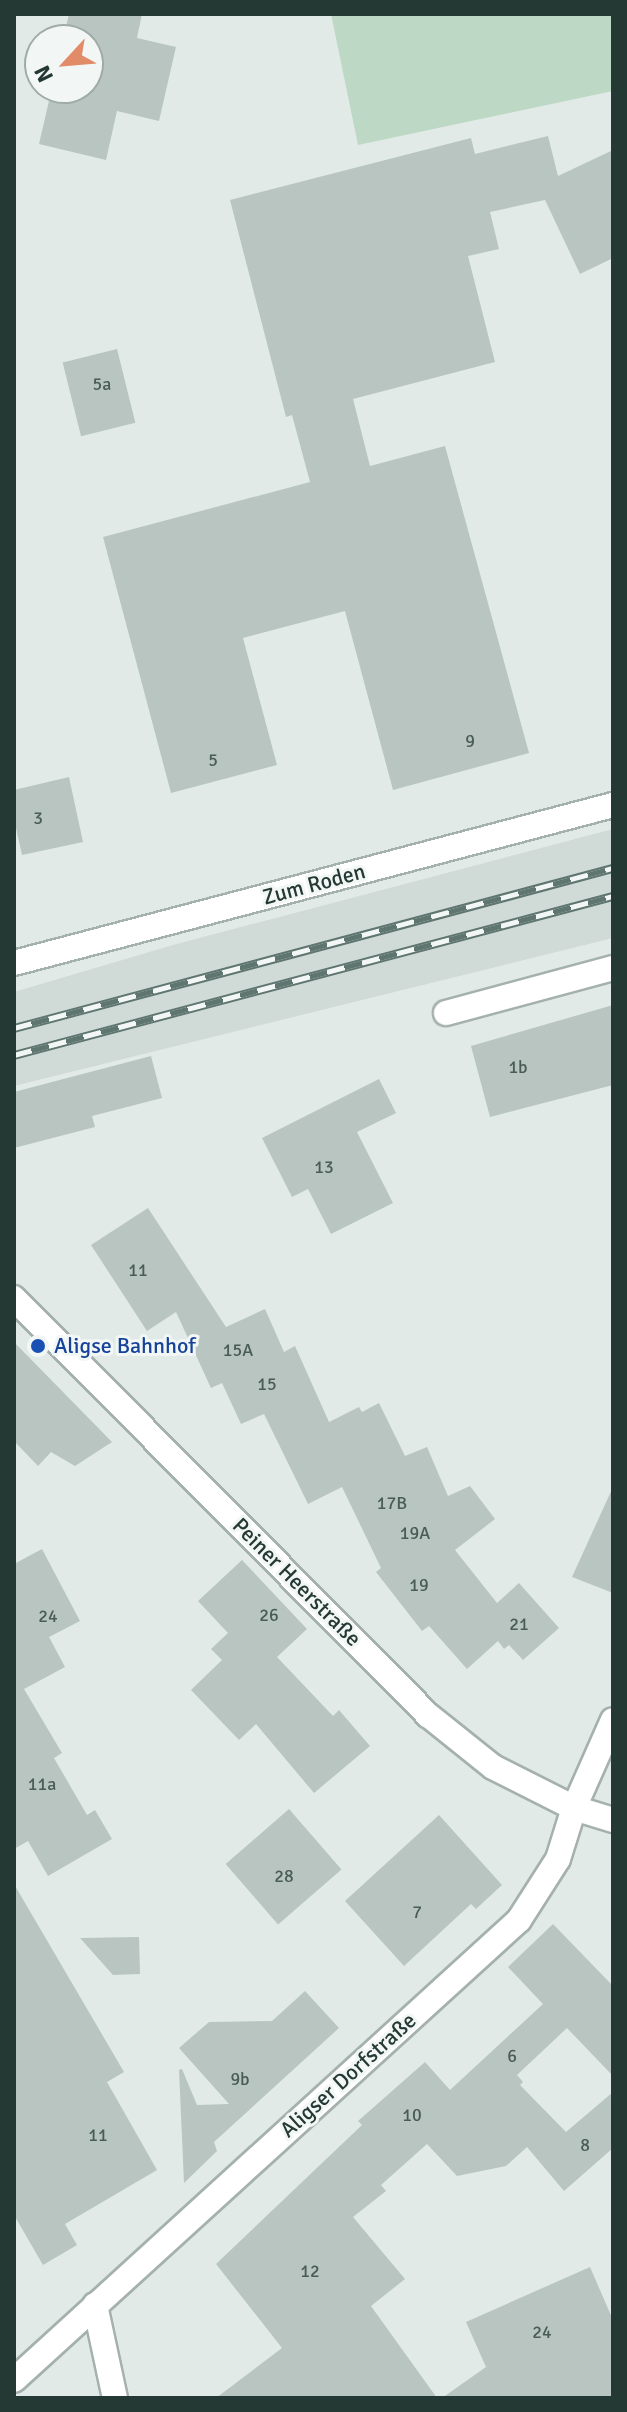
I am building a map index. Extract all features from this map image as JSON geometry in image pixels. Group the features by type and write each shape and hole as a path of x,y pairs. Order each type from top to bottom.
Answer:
{"street":[{"name":"Zum Roden","path":"14,963 613,805"},
{"path":"446,1013 613,968"},
{"name":"Peiner Heerstraße","path":"14,1298 428,1715 493,1767 574,1808 613,1820"},
{"name":"Aligser Dorfstraße","path":"14,2380 519,1920 558,1859 574,1808 613,1720"},
{"path":"95,2305 115,2398"}],"shaded area":[{"path":"613,829 613,938 14,1086 14,992 173,945"}],"green space":[{"path":"331,14 613,14 613,91 358,145"}],"building":[{"path":"69,14 142,14 137,38 176,47 159,121 117,111 106,160 39,144 48,104 104,104 104,24 67,24"},
{"path":"548,136 558,176 613,150 613,258 580,274 545,200 490,212 499,249 468,256 495,362 353,399 370,466 445,446 529,753 393,790 345,611 243,638 277,765 171,793 103,537 310,482 292,415 286,417 230,200 471,138 475,154"},
{"path":"117,349 135,423 81,436 63,363"},
{"path":"69,777 83,842 22,855 14,819 14,790"},
{"path":"613,1005 613,1085 490,1117 471,1046"},
{"path":"151,1056 162,1098 92,1116 95,1127 14,1148 14,1092"},
{"path":"379,1079 396,1113 357,1132 393,1203 331,1234 308,1189 292,1197 262,1138"},
{"path":"148,1208 226,1327 265,1309 284,1352 295,1346 329,1422 359,1407 362,1412 379,1403 405,1456 427,1447 448,1496 470,1486 495,1519 455,1550 497,1603 519,1583 559,1628 523,1660 509,1645 504,1649 498,1641 467,1669 429,1626 422,1631 376,1572 381,1568 342,1487 308,1504 264,1414 241,1424 222,1383 211,1388 176,1312 147,1331 91,1245"},
{"path":"14,1342 112,1442 75,1466 51,1452 38,1466 14,1441"},
{"path":"613,1487 613,1593 572,1577"},
{"path":"42,1549 80,1621 49,1637 65,1667 24,1689 62,1753 54,1758 87,1815 95,1810 112,1839 48,1876 28,1841 14,1849 14,1564"},
{"path":"242,1560 307,1629 277,1657 333,1716 339,1710 370,1746 314,1793 256,1724 239,1740 191,1690 222,1660 211,1649 228,1633 198,1601"},
{"path":"289,1809 341,1869 278,1924 226,1864"},
{"path":"439,1815 502,1885 476,1909 471,1904 404,1966 345,1901"},
{"path":"14,1884 124,2072 107,2082 157,2170 65,2224 77,2245 43,2265 14,2215"},
{"path":"553,1924 613,1986 613,2076 567,2028 517,2075 523,2082 520,2085 566,2132 613,2092 613,2148 564,2191 527,2147 506,2166 457,2176 427,2144 381,2185 386,2191 353,2217 405,2279 371,2306 437,2398 216,2398 282,2348 216,2264 362,2125 358,2121 425,2062 450,2090 543,2004 508,1967"},
{"path":"139,1937 140,1974 113,1975 80,1938"},
{"path":"305,1991 339,2028 214,2142 217,2151 184,2183 179,2070 182,2069 197,2105 229,2104 179,2048 209,2022 272,2021"},
{"path":"590,2267 613,2320 613,2398 442,2398 486,2367 466,2322"}],"railway":[{"path":"14,1028 613,868"},
{"path":"14,1055 613,896"}],"place":[{"name":"Aligse Bahnhof","path":"38,1346"}]}
